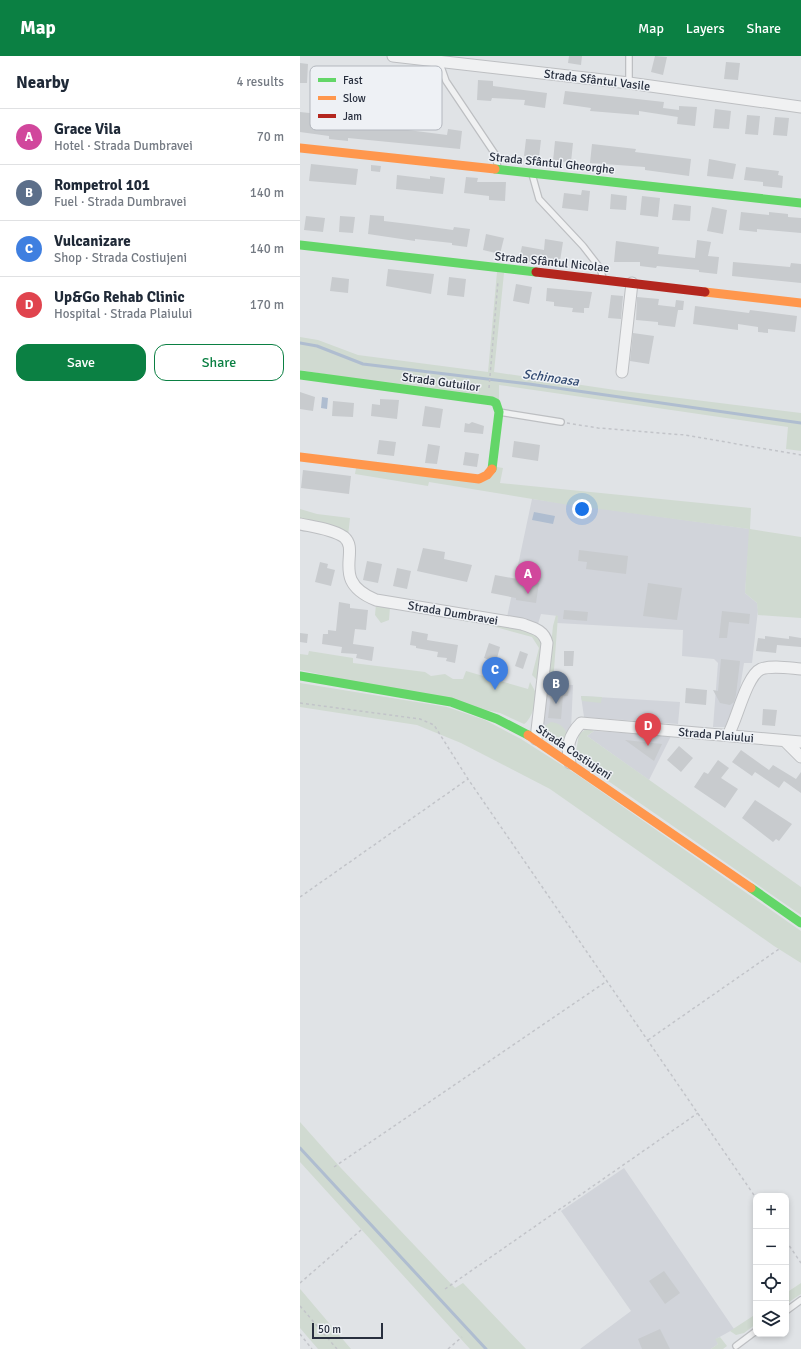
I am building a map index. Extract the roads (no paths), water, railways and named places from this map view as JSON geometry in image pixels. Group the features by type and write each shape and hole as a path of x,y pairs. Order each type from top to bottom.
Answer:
{"street":[{"name":"Strada Sfântul Vasile","path":"394,56 629,83 801,107"},
{"name":"Strada Sfântul Gheorghe","path":"300,148 498,170 532,172 801,203"},
{"name":"Strada Sfântul Nicolae","path":"300,245 801,303"},
{"path":"622,372 632,283"},
{"name":"Strada Gutuilor","path":"300,374 492,401 499,412"},
{"path":"300,457 479,479 487,475 493,467 499,412"},
{"name":"Strada Dumbravei","path":"300,524 318,527 345,538 349,544 348,572 352,582 360,591 369,597 522,624 541,632 546,637 548,643 536,739"},
{"path":"728,735 749,683 755,673 767,668 801,669"},
{"name":"Strada Costiujeni","path":"300,676 451,702 497,718 536,739 801,923"},
{"name":"Strada Plaiului","path":"570,763 568,756 568,742 571,735 581,723 801,742"},
{"path":"785,741 801,757"}],"lane":[{"path":"629,56 629,83"},
{"path":"440,61 442,66"},
{"path":"442,68 446,81 495,154 498,170"},
{"path":"532,172 540,199 583,246 600,268 603,279"},
{"path":"499,412 561,422"},
{"path":"789,1308 801,1300"},
{"path":"736,1346 753,1333"}],"water":[{"path":"322,397 328,398 327,409 321,408"},
{"path":"534,512 555,516 553,524 532,520"}],"waterway":[{"name":"Schinoasa","path":"300,343 317,346 363,364 529,384 801,423"},
{"path":"300,1148 486,1349"}],"place":[{"name":"Grace Vila","path":"528,594"},
{"name":"Vulcanizare","path":"495,690"},
{"name":"Rompetrol 101","path":"556,704"},
{"name":"Up&Go Rehab Clinic","path":"648,746"}]}
